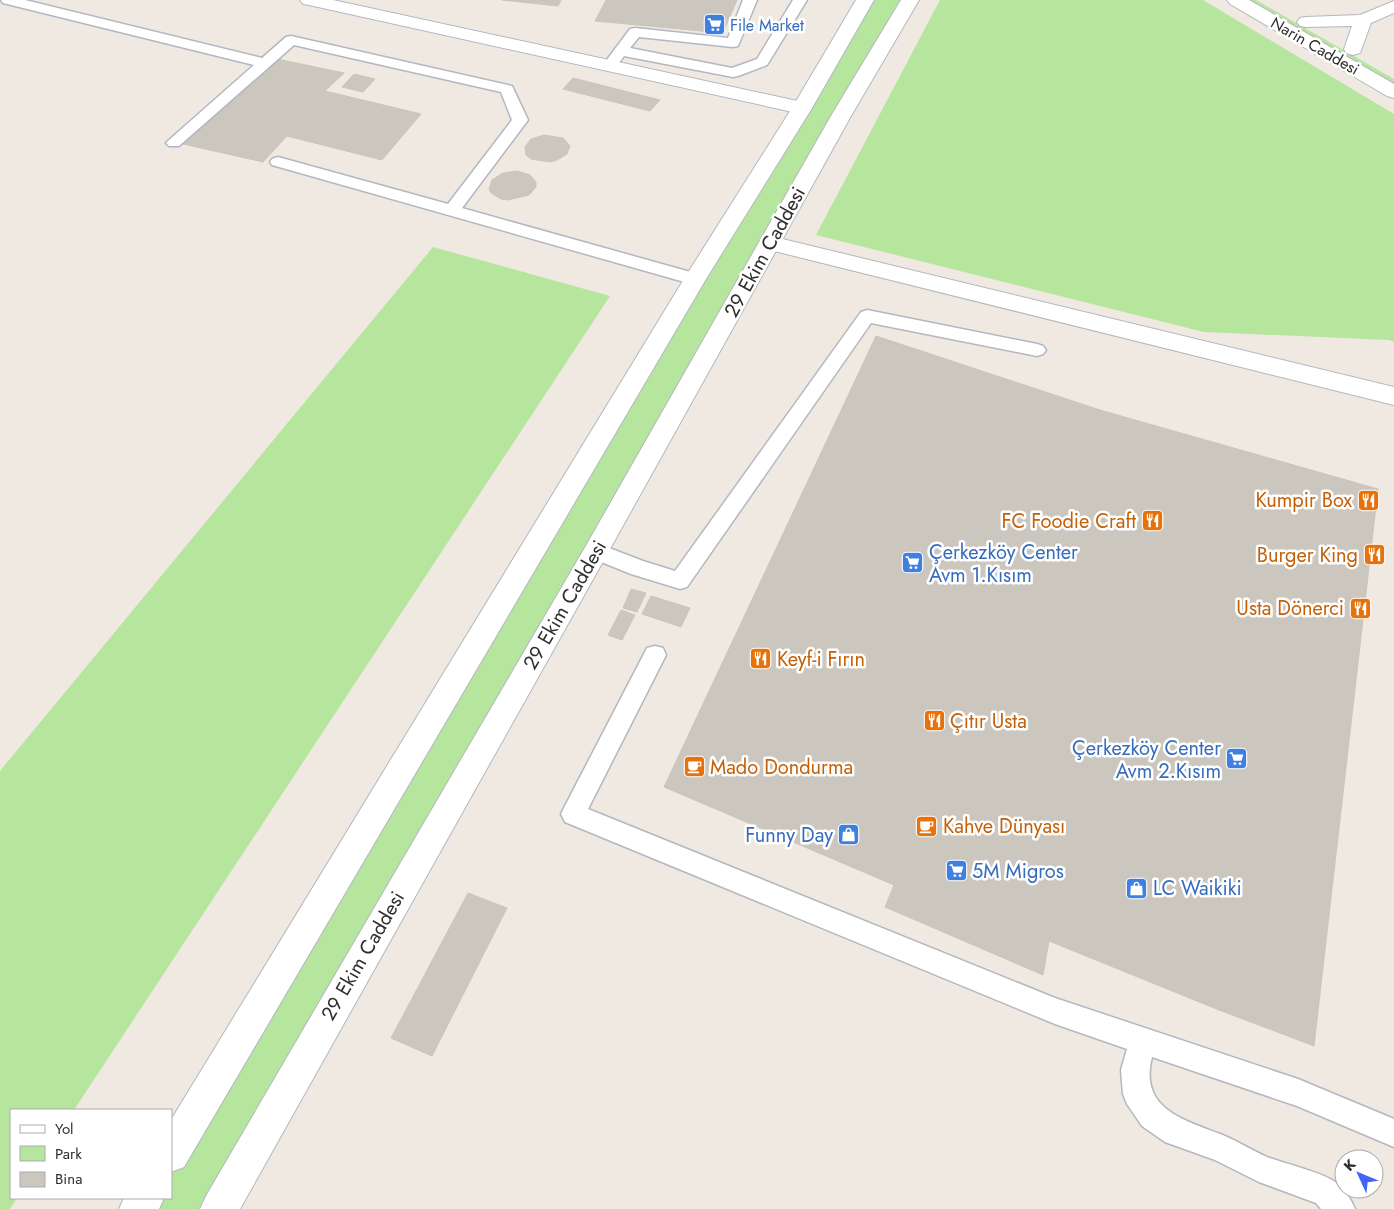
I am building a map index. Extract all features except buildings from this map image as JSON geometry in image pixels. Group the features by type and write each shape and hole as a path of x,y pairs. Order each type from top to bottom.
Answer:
{"main road":[{"path":"309,0 616,58 802,108"},
{"name":"29 Ekim Caddesi","path":"172,1152 695,279 802,108 865,0"},
{"name":"29 Ekim Caddesi","path":"218,1209 596,551 841,116 910,0"},
{"name":"Narin Caddesi","path":"1236,0 1394,92"},
{"name":"Narin Caddesi","path":"1266,0 1394,72"},
{"path":"1306,22 1363,20 1394,6"},
{"path":"1353,49 1363,20"},
{"path":"770,244 1394,396"}],"lane":[{"path":"8,0 265,63"},
{"path":"750,0 733,43 635,32 616,58 733,73 762,62 800,0"},
{"path":"174,143 291,40 507,89 520,120 452,210"},
{"path":"278,162 695,279"},
{"path":"596,551 638,568 680,581 867,316 1037,350"},
{"path":"655,655 573,814 1055,1011 1298,1093 1394,1133"},
{"path":"1143,1040 1135,1070 1137,1094 1152,1116 1175,1132 1220,1148 1259,1168 1325,1192 1341,1209"}],"green space":[{"path":"873,0 904,0 209,1209 148,1209 153,1199 172,1199 172,1168"},
{"path":"940,0 1203,0 1394,114 1394,342 1389,340 1204,332 816,235"},
{"path":"1250,0 1256,0 1394,79 1394,83"},
{"path":"433,247 610,296 75,1109 10,1109 10,1199 16,1199 10,1209 0,1209 0,771"}],"place":[{"name":"File Market","path":"714,25"},
{"name":"Kumpir Box","path":"1368,500"},
{"name":"FC Foodie Craft","path":"1152,521"},
{"name":"Burger King","path":"1374,555"},
{"name":"Çerkezköy Center Avm 1.Kısım","path":"913,563"},
{"name":"Usta Dönerci","path":"1360,608"},
{"name":"Keyf-i Fırın","path":"761,659"},
{"name":"Çıtır Usta","path":"934,721"},
{"name":"Çerkezköy Center Avm 2.Kısım","path":"1237,759"},
{"name":"Mado Dondurma","path":"694,767"},
{"name":"Kahve Dünyası","path":"927,826"},
{"name":"Funny Day","path":"849,835"},
{"name":"5M Migros","path":"956,871"},
{"name":"LC Waikiki","path":"1137,888"}]}
